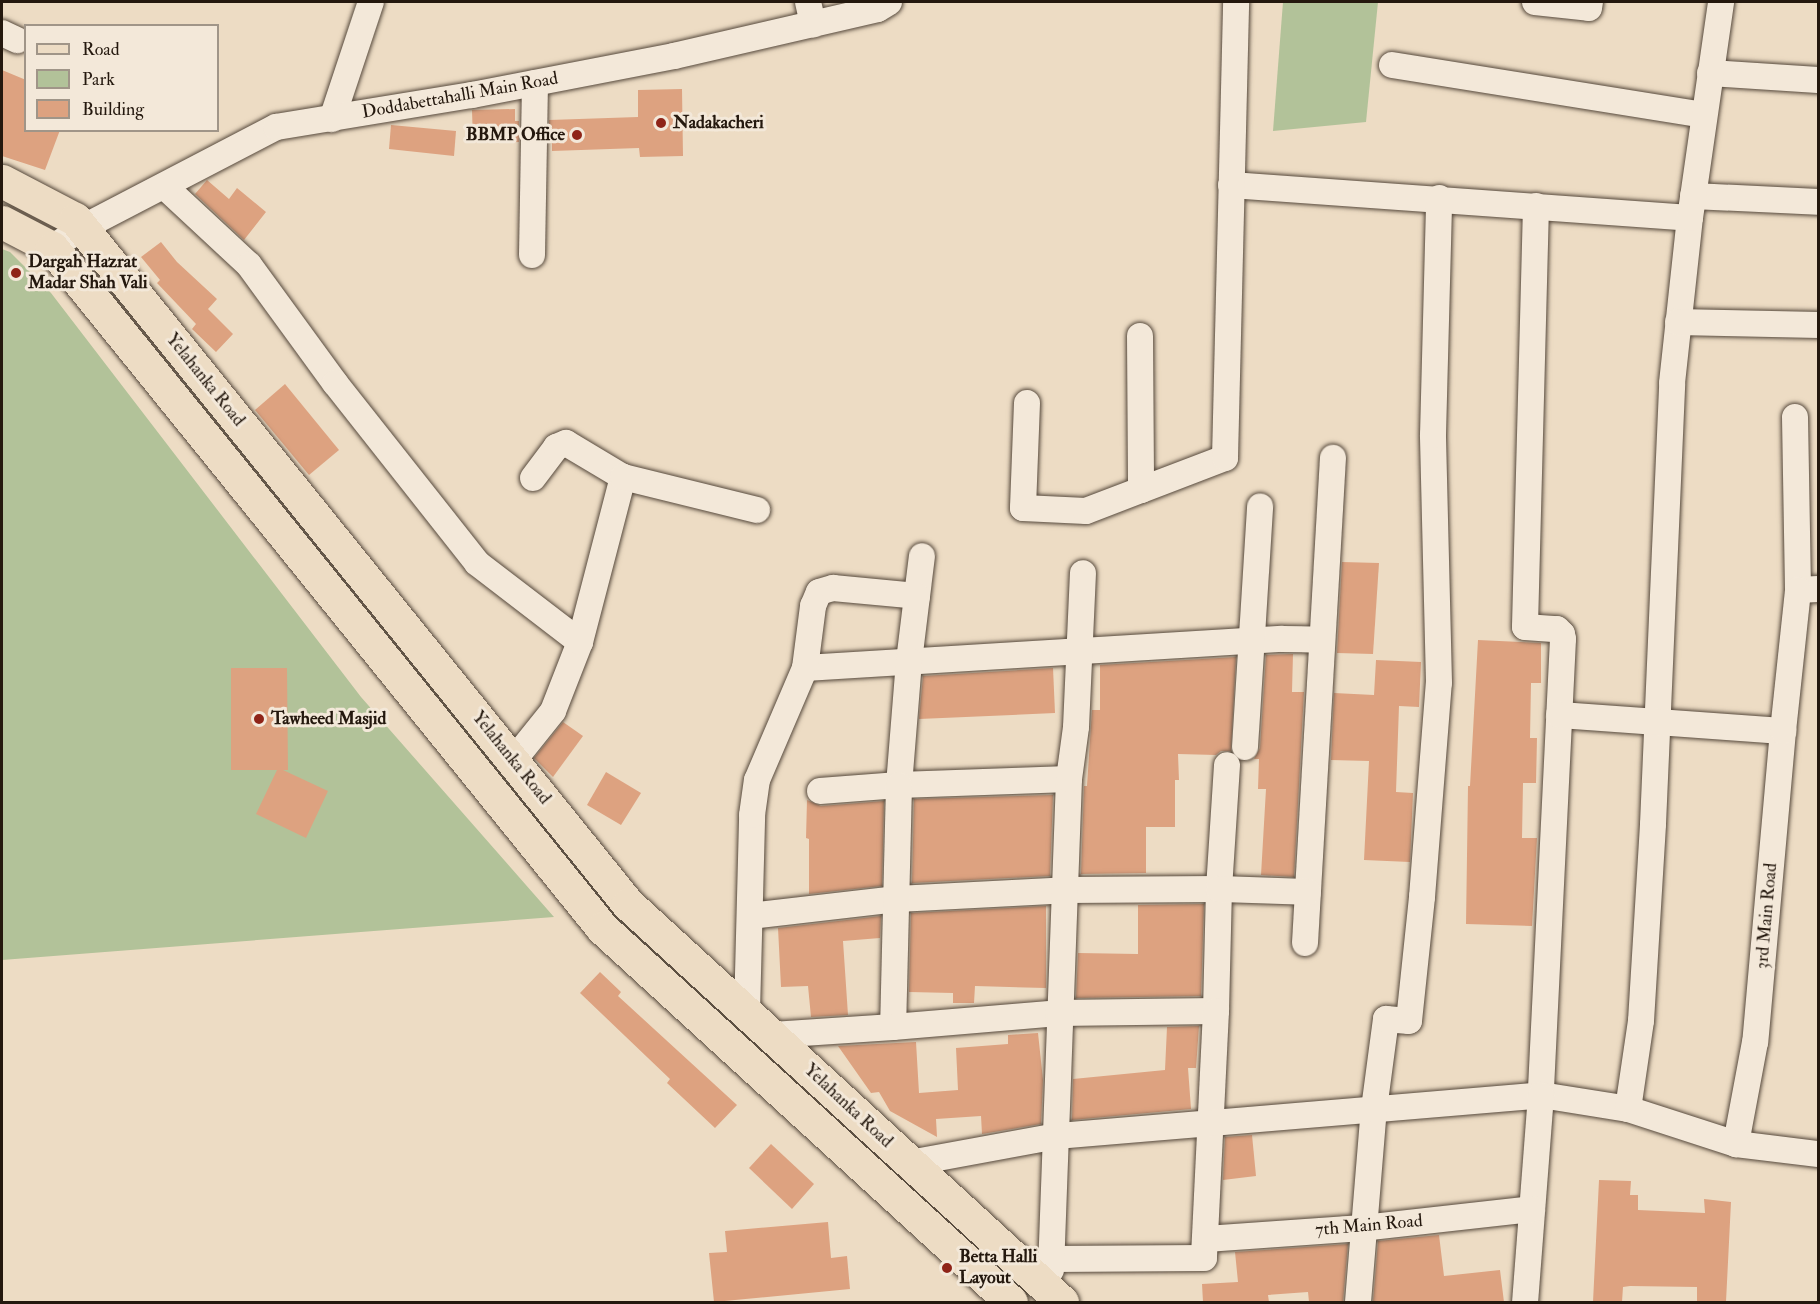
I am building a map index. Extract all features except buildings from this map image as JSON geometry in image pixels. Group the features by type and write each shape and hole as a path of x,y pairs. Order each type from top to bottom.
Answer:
{"main road":[{"name":"Yelahanka Road","path":"2,181 75,219 628,904 1048,1288"},
{"name":"Yelahanka Road","path":"2,222 52,248 602,928 1011,1302"}],"street":[{"path":"332,119 371,2"},
{"name":"Doddabettahalli Main Road","path":"52,248 82,228 276,127 535,83 674,56 810,13 878,9 889,2"},
{"path":"1027,403 1023,508 1086,511 1225,458 1236,2"},
{"path":"1535,2 1589,8 1590,2"},
{"path":"1628,1109 1641,1021 1653,824 1672,383 1692,207 1721,2"},
{"path":"1392,65 1704,115"},
{"path":"1710,74 1818,80"},
{"path":"532,255 535,83"},
{"path":"1231,185 1536,206 1692,207 1818,202"},
{"path":"164,186 249,265 335,383 477,563 580,642"},
{"path":"1358,1302 1374,1109 1386,1019 1408,1021 1422,897 1440,683 1433,435 1439,198"},
{"path":"1525,1302 1541,1095 1562,634 1557,629 1525,627 1536,206"},
{"path":"1678,322 1818,325"},
{"path":"1140,336 1141,490"},
{"name":"3rd Main Road","path":"1736,1144 1755,1042 1783,731 1808,590 1795,417"},
{"path":"533,478 556,447 566,443 623,477 757,510"},
{"path":"1305,944 1333,458"},
{"path":"513,761 553,711 580,642 623,477"},
{"path":"1245,747 1260,506"},
{"path":"893,1027 899,785 909,661 922,556"},
{"path":"1083,573 1076,727 1068,779 1066,890 1058,1012 1057,1136 1048,1288 1204,1258 1216,1011 1219,889 1227,765"},
{"path":"747,1012 752,815 757,780 805,668 813,606 819,592 833,588 917,596"},
{"path":"805,668 1081,651 1321,640"},
{"path":"1559,715 1656,720 1783,731"},
{"path":"820,791 899,785 1068,779"},
{"path":"750,916 897,899 1066,890 1219,889 1308,892"},
{"path":"772,1035 1058,1012 1216,1011"},
{"path":"910,1163 1057,1136 1541,1095 1628,1109 1736,1144 1818,1154"},
{"name":"7th Main Road","path":"1206,1239 1363,1228 1532,1209"}],"green space":[{"path":"1283,2 1378,2 1366,122 1273,131"},
{"path":"2,249 10,252 51,293 361,697 554,917 2,960"}],"place":[{"name":"Nadakacheri","path":"661,123"},
{"name":"BBMP Office","path":"577,135"},
{"name":"Dargah Hazrat Madar Shah Vali","path":"16,273"},
{"name":"Tawheed Masjid","path":"259,719"},
{"name":"Betta Halli Layout","path":"947,1268"}]}
